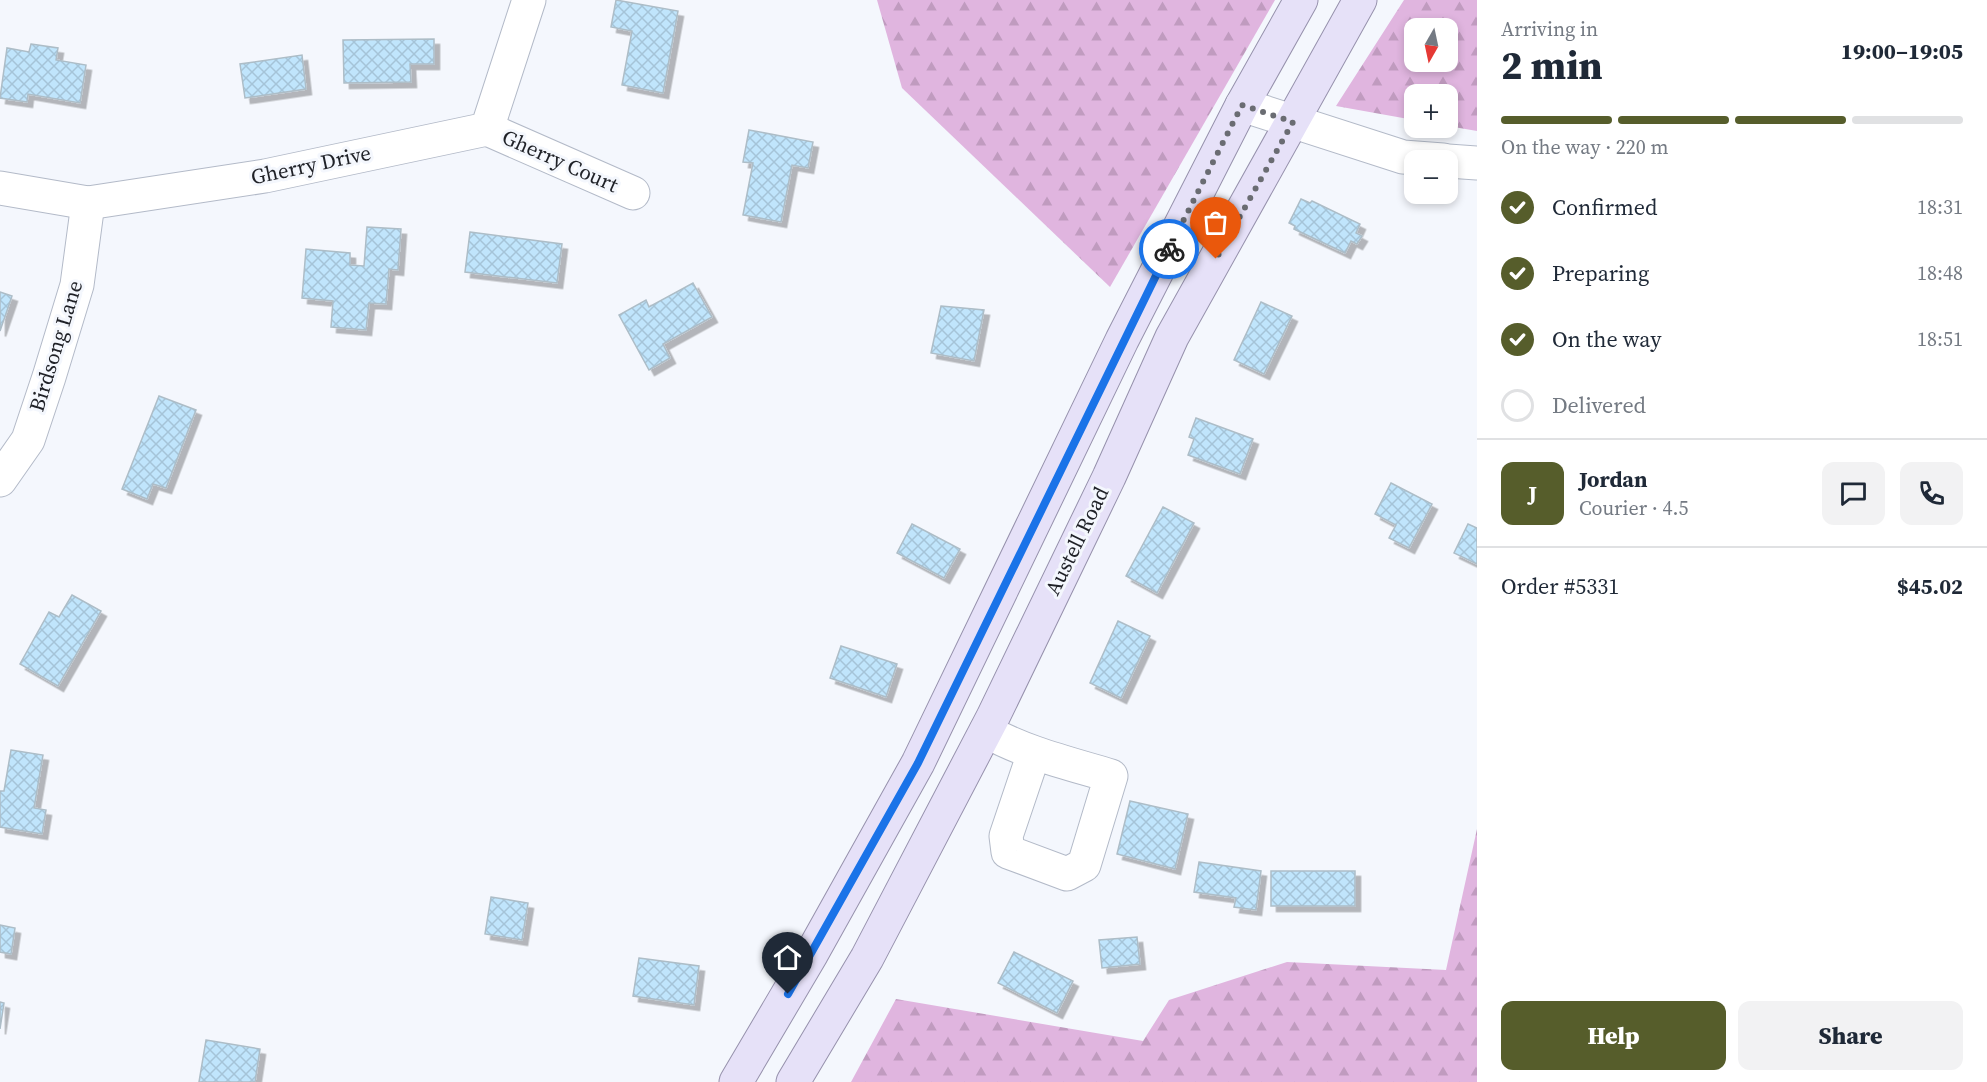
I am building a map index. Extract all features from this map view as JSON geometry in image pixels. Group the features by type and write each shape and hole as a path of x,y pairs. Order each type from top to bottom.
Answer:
{"main road":[{"path":"736,1082 918,763 1122,340 1242,105 1302,0"},
{"name":"Austell Road","path":"793,1082 867,958 986,732 1109,477 1172,337 1360,0"}],"street":[{"path":"487,129 529,0"},
{"path":"1242,105 1404,157"},
{"name":"Gherry Court","path":"487,129 633,193"},
{"name":"Gherry Drive","path":"0,188 88,203 265,176 487,129"},
{"path":"1458,162 1477,163"},
{"name":"Birdsong Lane","path":"0,480 27,440 49,377 77,285 88,203"},
{"path":"986,732 1016,748 1034,753"}],"green space":[{"path":"877,0 1275,0 1110,287 902,88"},
{"path":"1404,0 1477,0 1477,131 1458,128 1458,84 1404,84 1404,118 1336,106"},
{"path":"1477,829 1477,1082 851,1082 896,999 1143,1041 1169,1000 1287,962 1446,970"}],"building":[{"path":"616,0 678,11 663,93 622,85 632,31 611,27"},
{"path":"434,39 434,64 410,64 411,82 344,83 343,40"},
{"path":"31,44 58,48 56,60 86,65 80,103 28,94 27,102 0,98 7,48 29,52"},
{"path":"302,55 306,89 245,98 240,64"},
{"path":"749,130 813,142 808,168 792,165 781,222 743,215 753,163 743,162"},
{"path":"1301,199 1310,203 1312,201 1360,224 1356,233 1362,236 1357,244 1351,241 1345,253 1294,229 1295,226 1289,223"},
{"path":"367,227 401,229 398,270 389,269 386,304 369,303 366,330 331,327 333,301 302,298 306,249 350,253 350,265 364,266"},
{"path":"470,232 562,244 557,283 465,272"},
{"path":"693,283 712,317 663,344 670,358 649,370 619,315 646,300 649,307"},
{"path":"0,292 12,296 0,331"},
{"path":"1261,302 1292,316 1264,374 1234,360"},
{"path":"941,306 984,310 974,361 931,353"},
{"path":"159,396 196,410 166,488 153,484 147,499 122,489"},
{"path":"1196,418 1253,439 1240,474 1188,455 1194,439 1189,437"},
{"path":"1391,483 1432,504 1409,548 1389,538 1396,525 1375,514"},
{"path":"1163,507 1194,523 1157,593 1126,576"},
{"path":"912,524 960,549 944,578 897,553"},
{"path":"1468,524 1477,528 1477,564 1454,553"},
{"path":"72,595 101,611 58,686 20,664 49,612 59,617"},
{"path":"1118,621 1150,636 1121,698 1090,683"},
{"path":"841,646 897,664 886,697 830,678"},
{"path":"11,750 43,755 34,808 46,810 42,834 0,827 0,791 4,791"},
{"path":"1130,801 1188,814 1175,869 1117,854"},
{"path":"1199,862 1261,871 1256,910 1234,907 1236,898 1194,892"},
{"path":"1271,871 1355,871 1355,906 1271,906"},
{"path":"491,897 528,903 522,940 485,934"},
{"path":"0,925 15,928 11,954 0,952"},
{"path":"1137,937 1140,964 1102,968 1099,940"},
{"path":"1014,952 1073,981 1057,1013 998,983"},
{"path":"639,958 699,966 694,1005 633,996"},
{"path":"0,1002 4,1003 0,1029"},
{"path":"206,1040 260,1049 255,1082 199,1082"}],"way so far":[{"path":"1169,249 1242,105 1293,122 1216,259"}],"route":[{"path":"788,994 918,763 1122,340 1169,249"}]}
